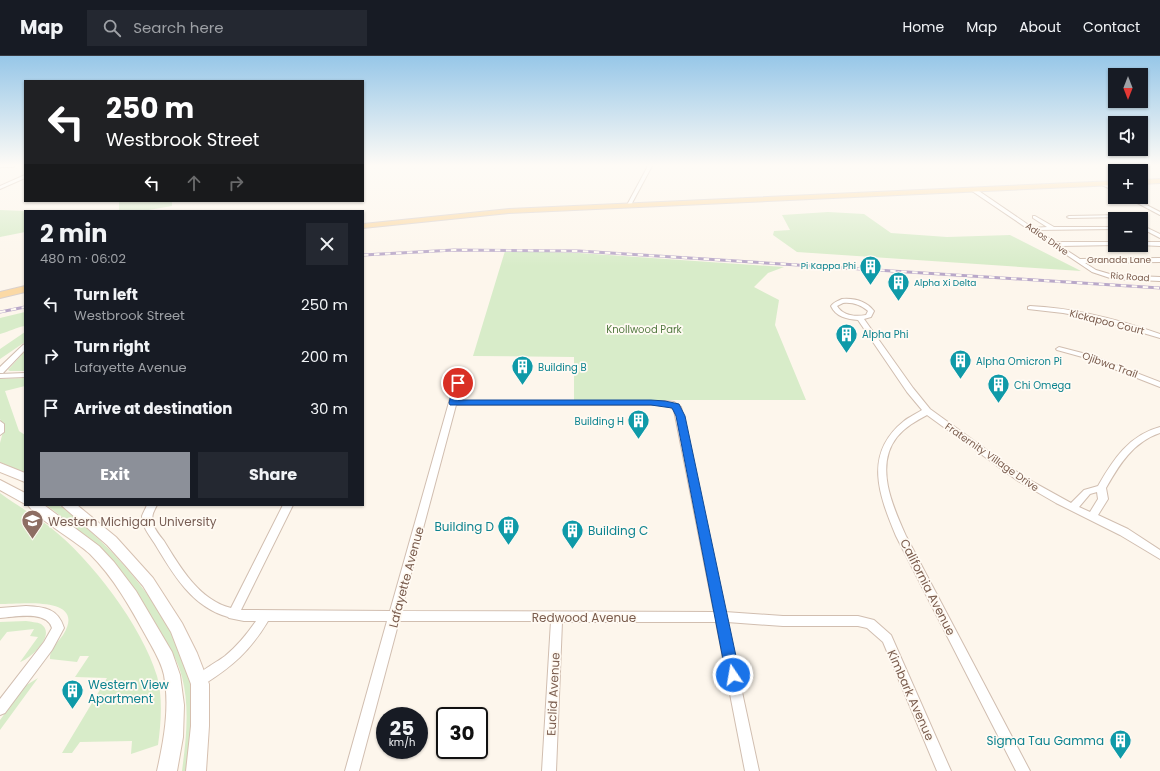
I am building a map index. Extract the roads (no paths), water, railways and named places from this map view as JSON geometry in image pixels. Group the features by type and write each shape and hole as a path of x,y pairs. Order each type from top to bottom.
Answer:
{"main road":[{"path":"364,226 509,211 759,199"},
{"path":"0,295 24,289"}],"street":[{"path":"629,205 632,199"},
{"name":"Adios Drive","path":"988,199 1078,261 1101,274"},
{"path":"1140,204 1160,214"},
{"path":"1151,210 1160,209"},
{"path":"1087,228 1069,217 1108,216"},
{"path":"1035,217 1053,229"},
{"path":"1032,229 1108,228"},
{"path":"1148,230 1160,236"},
{"path":"1053,244 1108,244"},
{"path":"1148,244 1160,244"},
{"name":"Granada Lane","path":"1078,261 1160,260"},
{"name":"Rio Road","path":"1101,274 1160,279"},
{"path":"839,302 849,302 868,307 871,314 860,318 842,314 834,306 839,302"},
{"name":"Kickapoo Court","path":"1030,308 1084,314 1127,325 1160,336"},
{"name":"Fraternity Village Drive","path":"860,318 910,390 927,410 1021,479 1124,532 1160,555"},
{"path":"0,371 24,347"},
{"name":"Ojibwa Trail","path":"1059,349 1088,356 1160,385"},
{"path":"0,376 24,375"},
{"name":"Lafayette Avenue","path":"352,771 458,383"},
{"path":"453,403 665,403 676,406 681,416 752,771"},
{"name":"California Avenue","path":"927,410 902,426 889,442 884,452 882,465 885,493 891,513 901,536 1023,771"},
{"path":"0,424 0,432"},
{"path":"1092,516 1103,499 1101,488 1116,462 1125,451 1142,437 1160,430"},
{"path":"1,467 24,478"},
{"path":"0,484 24,498"},
{"path":"1073,507 1087,492 1101,488"},
{"path":"36,506 94,550 131,596 166,657 172,675 175,705 174,737 167,771"},
{"path":"69,506 110,538 154,590 175,623 199,681 200,723 196,771"},
{"name":"Redwood Avenue","path":"152,506 147,515 148,525 192,590 211,606 234,615 721,617 783,621 858,621 870,624"},
{"path":"234,615 252,574 287,506"},
{"path":"0,613 49,613 56,618 58,628 48,646 0,709"},
{"path":"199,681 229,662 240,652 265,616"},
{"name":"Euclid Avenue","path":"548,771 557,617"},
{"name":"Kimbark Avenue","path":"870,624 887,639 944,771"}],"railway":[{"path":"364,255 454,250 579,251 1160,288"},
{"path":"0,312 24,307"}],"place":[{"name":"Pi Kappa Phi","path":"871,286"},
{"name":"Alpha Xi Delta","path":"898,302"},
{"name":"Alpha Phi","path":"846,354"},
{"name":"Alpha Omicron Pi","path":"960,380"},
{"name":"Building B","path":"523,386"},
{"name":"Chi Omega","path":"998,404"},
{"name":"Building H","path":"639,440"},
{"name":"Western Michigan University","path":"32,540"},
{"name":"Building D","path":"509,546"},
{"name":"Building C","path":"572,550"},
{"name":"Western View Apartment","path":"72,710"},
{"name":"Sigma Tau Gamma","path":"1120,760"}],"park label":[{"name":"Knollwood Park","path":"644,329"}]}
